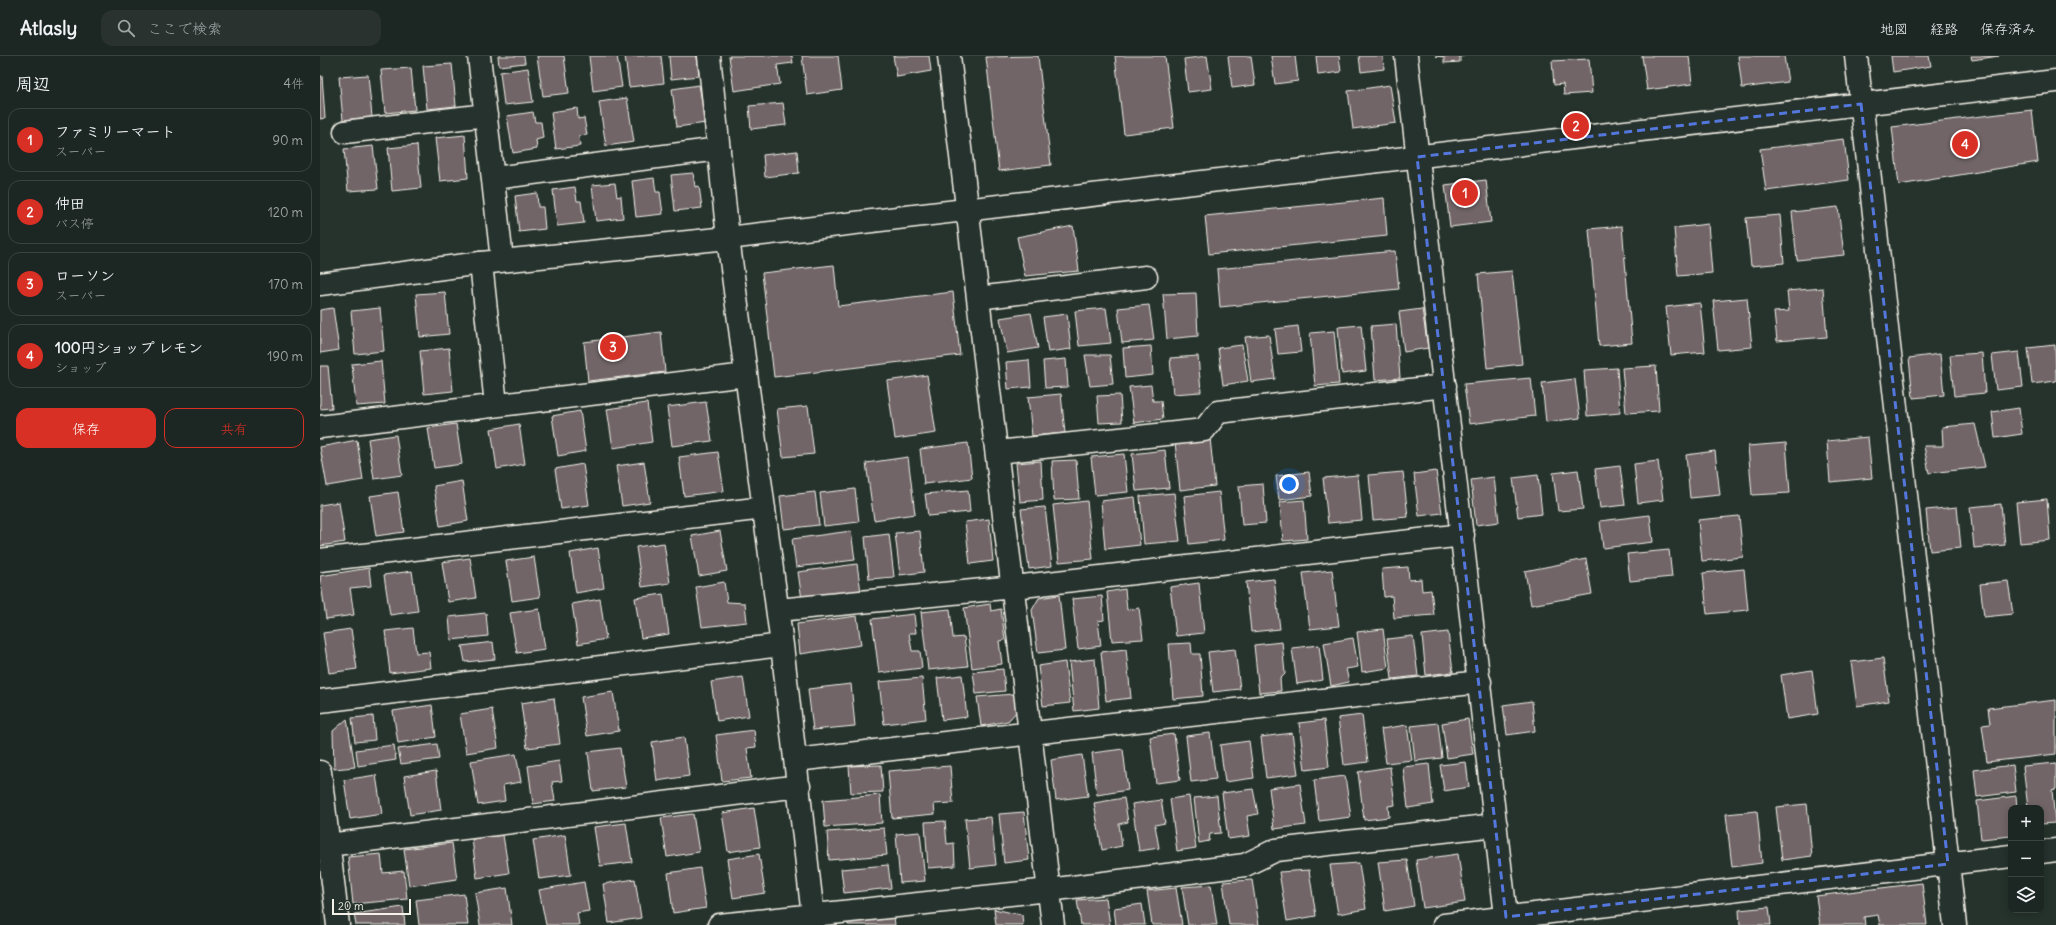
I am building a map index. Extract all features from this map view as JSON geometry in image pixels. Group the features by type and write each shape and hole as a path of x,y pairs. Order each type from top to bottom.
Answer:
{"street":[{"path":"479,56 494,178 502,260"},
{"path":"709,56 728,238 778,610 814,919"},
{"path":"949,56 1014,587 1053,925"},
{"path":"1406,56 1507,921"},
{"path":"1856,56 1955,925"},
{"path":"320,284 502,260 728,238 2056,81"},
{"path":"345,132 486,115"},
{"path":"494,178 719,149"},
{"path":"480,263 496,405"},
{"path":"978,298 1146,277"},
{"path":"320,427 746,375"},
{"path":"997,452 1204,430 1218,412 1445,386"},
{"path":"320,560 764,508"},
{"path":"778,610 1014,587 1462,535"},
{"path":"320,701 782,645"},
{"path":"796,760 1480,682"},
{"path":"320,772 338,925"},
{"path":"328,845 799,786"},
{"path":"719,925 814,919 1245,865 1276,850 1496,825"},
{"path":"2044,852 2056,850"},
{"path":"1444,925 1507,921 2008,856"}],"highlighted area":[{"path":"1861,104 1948,864 1506,917 1417,157"}],"building":[{"path":"498,56 524,56 525,63 499,66"},
{"path":"537,56 564,56 569,93 543,96"},
{"path":"589,56 617,56 622,87 593,91"},
{"path":"625,56 661,56 664,83 629,87"},
{"path":"669,56 697,56 699,76 671,79"},
{"path":"729,56 792,56 793,63 777,65 780,84 734,91"},
{"path":"802,56 838,56 842,90 807,95"},
{"path":"893,56 929,56 931,71 897,77"},
{"path":"1038,56 1051,165 999,171 986,57"},
{"path":"1115,56 1165,56 1174,128 1124,134"},
{"path":"1207,56 1212,89 1188,92 1184,59"},
{"path":"1228,56 1251,56 1255,85 1232,88"},
{"path":"1271,56 1295,56 1298,81 1275,84"},
{"path":"1316,56 1339,56 1341,72 1318,75"},
{"path":"1359,56 1383,56 1384,69 1361,72"},
{"path":"1435,56 1460,56 1460,62 1444,63 1444,57"},
{"path":"1642,56 1689,56 1692,84 1647,90"},
{"path":"1738,56 1784,56 1788,82 1742,88"},
{"path":"1891,56 1929,56 1931,66 1893,72"},
{"path":"1971,56 1999,56 1972,60"},
{"path":"1589,59 1592,93 1564,95 1563,84 1554,85 1552,61"},
{"path":"452,64 456,106 427,109 423,66"},
{"path":"411,68 415,110 385,113 381,70"},
{"path":"528,68 533,102 504,105 500,72"},
{"path":"368,75 372,117 343,120 339,77"},
{"path":"320,76 322,76 325,118 320,119"},
{"path":"699,85 706,123 677,127 672,89"},
{"path":"1390,85 1396,123 1353,129 1348,91"},
{"path":"627,98 634,142 606,146 599,102"},
{"path":"783,103 786,125 751,129 749,106"},
{"path":"577,108 578,119 584,118 587,135 579,136 580,146 556,149 551,112"},
{"path":"2032,110 2038,162 1899,185 1892,127"},
{"path":"533,112 535,122 541,122 543,138 536,140 537,149 513,153 507,116"},
{"path":"465,135 468,178 440,181 435,138"},
{"path":"1844,139 1849,180 1766,191 1760,149"},
{"path":"417,145 421,188 392,191 388,148"},
{"path":"373,146 378,189 348,191 344,149"},
{"path":"797,151 799,173 765,177 763,155"},
{"path":"693,173 695,187 699,186 702,208 675,211 671,175"},
{"path":"654,178 656,192 660,192 663,214 636,217 632,181"},
{"path":"1486,180 1491,222 1450,227 1445,185"},
{"path":"615,183 617,197 621,196 623,218 596,221 592,185"},
{"path":"575,187 577,201 581,201 584,223 557,226 553,190"},
{"path":"537,193 538,207 543,207 545,229 519,232 515,196"},
{"path":"1384,198 1387,236 1209,254 1205,216"},
{"path":"1838,207 1844,255 1797,260 1792,212"},
{"path":"1780,215 1784,263 1751,266 1746,218"},
{"path":"1708,224 1712,273 1678,276 1674,228"},
{"path":"1073,226 1079,271 1025,276 1017,237"},
{"path":"1622,226 1632,343 1599,346 1589,229"},
{"path":"1395,251 1399,289 1220,307 1217,269"},
{"path":"834,265 838,306 953,292 960,355 774,377 762,273"},
{"path":"1512,271 1522,364 1487,368 1478,274"},
{"path":"1823,288 1827,337 1777,341 1774,312 1789,311 1787,291"},
{"path":"445,292 449,334 420,337 416,294"},
{"path":"1196,293 1198,336 1167,339 1163,294"},
{"path":"1747,298 1752,347 1718,350 1713,301"},
{"path":"1700,303 1705,352 1671,355 1666,307"},
{"path":"1149,305 1154,340 1122,343 1118,308"},
{"path":"333,308 339,350 320,353 320,310"},
{"path":"380,308 384,351 355,354 351,311"},
{"path":"1106,308 1111,343 1079,346 1075,311"},
{"path":"1422,309 1428,348 1404,352 1399,312"},
{"path":"1031,313 1038,348 1007,353 1000,318"},
{"path":"1067,314 1071,349 1048,352 1043,317"},
{"path":"1396,324 1400,378 1375,380 1371,326"},
{"path":"1361,325 1366,371 1342,374 1338,327"},
{"path":"1298,326 1301,352 1278,354 1275,329"},
{"path":"1334,331 1339,384 1315,386 1310,333"},
{"path":"661,332 665,372 588,381 584,342"},
{"path":"1269,335 1275,379 1251,382 1245,337"},
{"path":"1242,345 1248,381 1223,385 1218,348"},
{"path":"2055,345 2056,381 2032,384 2028,348"},
{"path":"1151,346 1153,375 1125,378 1123,348"},
{"path":"449,348 453,391 424,394 420,351"},
{"path":"2019,352 2023,387 1996,390 1992,355"},
{"path":"1982,353 1985,393 1954,396 1950,355"},
{"path":"1940,354 1944,395 1913,398 1909,358"},
{"path":"1085,355 1110,355 1113,384 1090,386"},
{"path":"1198,356 1201,392 1173,394 1170,358"},
{"path":"1066,359 1068,387 1045,388 1043,361"},
{"path":"1029,360 1031,387 1008,389 1006,362"},
{"path":"381,361 385,404 356,406 352,364"},
{"path":"320,366 328,366 332,408 320,409"},
{"path":"1656,366 1659,411 1626,413 1622,368"},
{"path":"1617,368 1620,413 1587,416 1584,370"},
{"path":"927,375 936,433 895,439 887,381"},
{"path":"1531,378 1535,416 1469,424 1464,384"},
{"path":"1575,379 1580,418 1546,422 1542,383"},
{"path":"1151,385 1153,401 1161,401 1163,419 1134,423 1129,387"},
{"path":"1061,394 1065,433 1032,436 1028,397"},
{"path":"1120,395 1122,422 1099,423 1097,396"},
{"path":"706,402 712,441 672,446 667,407"},
{"path":"647,403 652,442 613,448 607,409"},
{"path":"808,406 814,454 783,457 777,409"},
{"path":"2019,408 2022,434 1995,438 1992,412"},
{"path":"580,411 586,451 558,456 552,416"},
{"path":"456,424 462,464 434,468 428,428"},
{"path":"519,424 525,464 497,469 491,429"},
{"path":"1975,424 1985,467 1929,473 1924,446 1943,446 1942,427"},
{"path":"396,435 402,475 374,479 368,439"},
{"path":"1868,437 1872,478 1830,482 1827,441"},
{"path":"1210,438 1215,486 1180,490 1175,442"},
{"path":"357,440 363,480 327,486 320,447"},
{"path":"968,443 972,478 924,484 920,449"},
{"path":"1786,443 1790,493 1752,495 1748,446"},
{"path":"1165,450 1169,488 1136,491 1132,454"},
{"path":"1715,451 1720,495 1690,498 1686,455"},
{"path":"718,452 724,491 684,496 679,457"},
{"path":"1124,454 1128,492 1095,495 1091,457"},
{"path":"908,457 915,514 874,520 866,463"},
{"path":"1076,460 1079,499 1054,500 1052,461"},
{"path":"1041,461 1043,500 1020,502 1016,463"},
{"path":"1658,461 1663,500 1638,503 1634,464"},
{"path":"644,462 650,502 622,506 616,466"},
{"path":"583,464 589,505 561,509 555,469"},
{"path":"1620,466 1625,505 1600,508 1595,469"},
{"path":"1578,470 1583,509 1558,511 1553,473"},
{"path":"1436,471 1442,513 1419,516 1414,474"},
{"path":"1309,472 1312,496 1279,500 1276,476"},
{"path":"1403,472 1408,517 1373,520 1369,475"},
{"path":"1358,475 1362,520 1328,523 1323,478"},
{"path":"1538,475 1542,514 1518,517 1513,478"},
{"path":"1494,477 1499,522 1476,525 1471,480"},
{"path":"462,481 468,521 440,526 434,486"},
{"path":"1263,484 1266,523 1242,525 1239,486"},
{"path":"855,489 859,522 824,526 820,493"},
{"path":"968,490 970,512 928,516 925,494"},
{"path":"398,492 404,532 376,536 370,496"},
{"path":"815,492 819,525 784,529 780,496"},
{"path":"1219,492 1224,540 1189,544 1184,496"},
{"path":"1174,493 1180,541 1144,544 1140,496"},
{"path":"1135,497 1140,545 1105,549 1101,501"},
{"path":"2047,499 2050,540 2020,543 2016,502"},
{"path":"1304,500 1307,539 1283,541 1280,502"},
{"path":"1087,501 1093,559 1059,562 1053,505"},
{"path":"339,502 345,542 320,546 320,505"},
{"path":"2001,504 2005,545 1974,548 1970,507"},
{"path":"1045,507 1052,566 1029,569 1021,509"},
{"path":"1957,507 1961,548 1930,551 1926,510"},
{"path":"1650,515 1653,542 1603,548 1600,521"},
{"path":"1739,516 1743,557 1702,561 1698,520"},
{"path":"989,519 993,561 970,564 965,522"},
{"path":"720,531 727,571 699,576 692,536"},
{"path":"851,531 855,560 796,567 792,539"},
{"path":"920,531 924,572 900,575 895,533"},
{"path":"889,534 894,577 869,579 865,537"},
{"path":"664,543 670,583 642,587 636,547"},
{"path":"598,548 604,588 576,593 570,553"},
{"path":"1669,550 1672,577 1630,581 1627,554"},
{"path":"534,557 540,597 512,601 506,561"},
{"path":"470,558 476,598 448,602 442,562"},
{"path":"1586,559 1592,594 1531,605 1525,571"},
{"path":"857,564 861,592 802,600 798,572"},
{"path":"1408,567 1409,580 1421,579 1422,591 1431,590 1434,615 1394,618 1392,596 1384,597 1382,569"},
{"path":"369,568 371,586 350,588 354,615 326,619 320,576"},
{"path":"1744,569 1748,610 1707,614 1703,573"},
{"path":"1332,570 1339,626 1310,629 1303,573"},
{"path":"412,571 418,611 390,615 384,575"},
{"path":"1274,579 1280,629 1251,632 1246,582"},
{"path":"2008,581 2013,614 1984,617 1980,584"},
{"path":"724,582 727,602 745,603 747,622 702,627 696,587"},
{"path":"1199,583 1204,633 1176,636 1170,587"},
{"path":"1125,589 1127,610 1139,608 1143,639 1112,641 1107,592"},
{"path":"663,594 669,634 641,638 635,598"},
{"path":"1059,595 1065,650 1038,653 1032,610 1039,598"},
{"path":"1102,596 1104,620 1098,621 1101,646 1078,649 1072,599"},
{"path":"600,599 606,639 578,644 572,604"},
{"path":"990,604 991,611 1001,609 1005,640 999,641 1002,664 972,668 964,608"},
{"path":"539,609 545,649 517,653 510,613"},
{"path":"950,609 953,638 964,637 968,666 928,670 921,612"},
{"path":"486,613 488,636 451,640 449,617"},
{"path":"914,614 916,633 909,633 912,651 920,651 922,668 879,673 872,619"},
{"path":"857,616 861,645 800,654 797,624"},
{"path":"413,628 416,653 429,652 431,668 390,673 385,631"},
{"path":"351,629 357,669 329,673 323,633"},
{"path":"1383,629 1388,668 1362,672 1357,632"},
{"path":"1448,632 1453,672 1426,675 1422,635"},
{"path":"1413,636 1418,676 1392,679 1387,639"},
{"path":"1353,638 1358,667 1346,669 1349,682 1331,686 1324,643"},
{"path":"493,642 495,659 465,662 462,646"},
{"path":"1282,642 1285,674 1280,679 1281,691 1259,693 1254,645"},
{"path":"1191,643 1192,654 1200,654 1203,696 1173,699 1169,644"},
{"path":"1319,645 1323,680 1297,684 1292,648"},
{"path":"1126,649 1131,698 1106,701 1101,652"},
{"path":"1235,649 1240,689 1213,692 1208,652"},
{"path":"1883,658 1889,701 1857,706 1851,662"},
{"path":"1095,659 1099,708 1074,711 1069,662"},
{"path":"1065,662 1070,703 1043,706 1038,666"},
{"path":"1003,669 1005,691 976,694 973,672"},
{"path":"1812,670 1818,714 1787,719 1781,675"},
{"path":"962,675 967,717 942,720 937,678"},
{"path":"743,677 749,716 717,721 711,682"},
{"path":"922,678 926,719 884,724 879,682"},
{"path":"851,684 855,726 813,730 808,689"},
{"path":"613,692 619,731 587,736 581,697"},
{"path":"1014,694 1017,711 1008,721 981,726 977,697"},
{"path":"554,698 560,744 527,748 521,703"},
{"path":"2056,700 2056,754 1987,762 1982,725 1990,724 1988,708"},
{"path":"1532,701 1535,731 1507,735 1503,705"},
{"path":"432,705 436,737 398,743 393,711"},
{"path":"492,709 498,748 466,753 460,714"},
{"path":"1362,715 1368,762 1344,765 1338,718"},
{"path":"373,716 375,740 355,742 352,718"},
{"path":"347,719 355,767 334,769 333,731"},
{"path":"1468,719 1473,754 1447,758 1442,723"},
{"path":"1324,720 1329,767 1305,770 1299,723"},
{"path":"1438,723 1442,758 1415,761 1411,726"},
{"path":"1407,725 1412,760 1386,763 1381,729"},
{"path":"754,730 756,747 747,748 751,778 722,781 716,735"},
{"path":"1210,733 1216,779 1191,782 1186,736"},
{"path":"1292,733 1298,774 1266,778 1261,737"},
{"path":"1174,734 1180,780 1156,783 1150,737"},
{"path":"684,737 689,776 657,781 652,742"},
{"path":"1249,741 1254,778 1225,782 1220,745"},
{"path":"437,744 439,759 401,764 398,749"},
{"path":"394,745 396,760 358,766 356,750"},
{"path":"620,748 626,787 593,791 588,752"},
{"path":"1123,749 1128,790 1097,795 1092,753"},
{"path":"516,754 521,782 503,785 505,801 478,805 471,761"},
{"path":"1082,755 1088,796 1056,800 1051,760"},
{"path":"559,761 562,781 552,782 555,801 533,804 528,766"},
{"path":"1466,762 1469,787 1444,791 1440,765"},
{"path":"2056,763 2056,789 2052,790 2055,823 2044,824 2044,805 2028,805 2023,766"},
{"path":"1429,764 1433,804 1408,808 1403,767"},
{"path":"881,765 883,792 851,793 849,766"},
{"path":"2013,765 2016,792 1977,797 1974,770"},
{"path":"950,766 953,803 934,804 935,814 892,818 888,771"},
{"path":"1390,767 1395,805 1388,806 1389,817 1364,820 1358,772"},
{"path":"436,771 441,810 410,815 404,776"},
{"path":"376,775 382,814 350,819 344,780"},
{"path":"1345,776 1351,817 1319,821 1314,780"},
{"path":"1300,784 1306,825 1274,829 1269,788"},
{"path":"1253,789 1258,814 1247,816 1250,836 1228,839 1222,793"},
{"path":"880,795 882,823 825,827 823,800"},
{"path":"1189,796 1196,848 1177,851 1170,799"},
{"path":"1217,796 1221,833 1210,834 1209,841 1199,843 1194,798"},
{"path":"2016,796 2017,805 2008,805 2008,836 1981,839 1977,801"},
{"path":"1124,798 1128,822 1119,824 1122,846 1102,850 1094,803"},
{"path":"1161,800 1165,823 1155,825 1159,848 1139,851 1132,804"},
{"path":"1807,804 1812,856 1782,860 1776,807"},
{"path":"754,808 760,847 728,852 722,813"},
{"path":"1757,811 1762,863 1732,867 1726,814"},
{"path":"1024,812 1029,860 1004,863 999,814"},
{"path":"693,814 699,852 667,857 661,818"},
{"path":"991,817 996,865 970,868 965,819"},
{"path":"945,821 947,844 954,843 955,866 928,868 925,822"},
{"path":"626,823 632,862 600,866 594,827"},
{"path":"884,828 887,855 829,860 827,832"},
{"path":"920,832 925,881 900,883 896,834"},
{"path":"503,835 509,873 477,878 472,839"},
{"path":"565,835 571,875 539,879 533,840"},
{"path":"452,843 457,879 409,886 404,849"},
{"path":"381,854 383,873 404,871 407,899 353,904 348,857"},
{"path":"759,854 765,893 733,898 727,859"},
{"path":"1458,854 1465,902 1423,908 1416,860"},
{"path":"1407,860 1414,906 1385,911 1378,862"},
{"path":"1359,863 1366,909 1338,914 1330,865"},
{"path":"888,865 891,888 844,893 841,869"},
{"path":"700,868 706,908 673,913 668,873"},
{"path":"1309,870 1316,916 1287,921 1279,872"},
{"path":"635,879 641,918 609,923 603,884"},
{"path":"1252,880 1259,925 1229,925 1223,882"},
{"path":"584,882 589,911 577,913 579,925 546,925 539,890"},
{"path":"1922,883 1927,925 1880,925 1878,915 1864,917 1865,925 1820,925 1816,896"},
{"path":"1211,885 1217,925 1188,925 1182,887"},
{"path":"507,888 512,925 480,925 475,893"},
{"path":"1176,888 1182,925 1152,925 1147,891"},
{"path":"464,894 468,925 419,925 416,900"},
{"path":"1106,898 1110,925 1081,925 1077,900"},
{"path":"1142,904 1145,925 1116,925 1114,908"},
{"path":"403,907 405,925 356,925 354,914"},
{"path":"1769,907 1771,925 1740,925 1739,910"},
{"path":"994,909 1022,915 1023,925 996,925"},
{"path":"894,917 895,925 848,925 847,922"}],"place":[{"name":"仲田","path":"1576,126"},
{"name":"100円ショップ レモン","path":"1965,144"},
{"name":"ファミリーマート","path":"1465,193"},
{"name":"ローソン","path":"613,347"}]}
